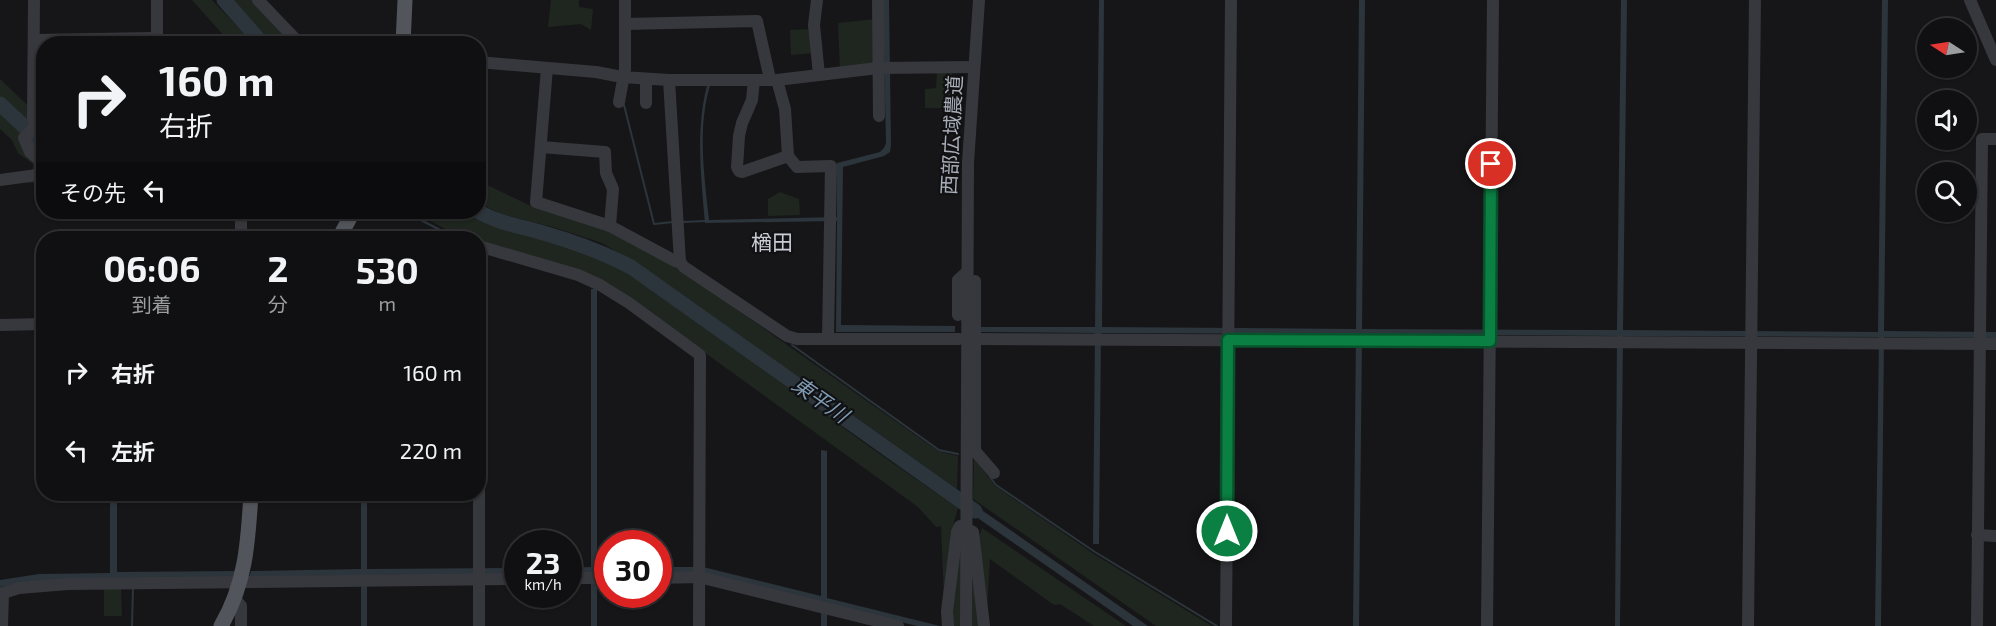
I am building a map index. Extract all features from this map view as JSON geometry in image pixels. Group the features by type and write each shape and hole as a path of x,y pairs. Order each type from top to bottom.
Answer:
{"main road":[{"path":"403,36 405,0"},
{"path":"221,626 235,599 241,581 246,555 250,501"}],"street":[{"path":"34,0 33,118 36,126 24,138 30,152 36,157"},
{"path":"157,0 157,36"},
{"path":"258,0 292,36"},
{"path":"619,102 625,69 625,0"},
{"path":"817,0 814,25 819,75"},
{"path":"878,0 884,68 879,116"},
{"name":"西部広域農道","path":"966,529 968,163 979,0"},
{"path":"1226,626 1231,0"},
{"path":"1487,626 1493,0"},
{"path":"1748,626 1755,0"},
{"path":"1970,0 1996,60"},
{"path":"625,24 757,21 773,80 785,110 788,156 797,167 831,166 828,339"},
{"path":"486,63 669,80 773,80 884,68 974,67"},
{"path":"547,68 536,202 610,226 680,262"},
{"path":"646,79 646,104"},
{"path":"669,80 680,262 684,267 787,336 797,339 959,339"},
{"path":"754,80 752,100 742,123 737,167 742,172 788,156"},
{"path":"1977,626 1982,139 1996,139"},
{"path":"540,147 605,152 606,173 613,189 610,226"},
{"path":"0,180 36,175"},
{"path":"486,247 578,275 600,285 629,303 700,355 699,626"},
{"path":"958,450 958,280 967,272 975,278 975,451 994,473"},
{"path":"0,325 36,324"},
{"path":"975,339 1098,339 1228,334 1359,340 1490,335 1620,342 1750,337 1881,344 1979,338 1996,344"},
{"path":"479,626 480,501"},
{"path":"948,626 947,611 957,532 960,526 973,532 984,626"},
{"path":"966,529 966,626"},
{"path":"1977,536 1996,536"},
{"path":"672,578 699,577 898,626"},
{"path":"2,626 2,593 19,588 68,584 504,579"},
{"path":"235,599 241,606 241,626"}],"shaded area":[{"path":"192,0 212,0 246,36 224,36"},
{"path":"233,0 254,0 287,36 266,36"},
{"path":"551,0 579,0 579,7 593,9 591,30 581,24 548,27"},
{"path":"883,0 889,0 891,145 890,152 884,156 843,167 841,325 955,326 955,332 836,332 837,221 705,223 700,134 708,82 711,82 704,116 703,150 709,220 837,217 837,163 880,152 886,143"},
{"path":"1099,0 1104,0 1102,327 1356,329 1359,0 1365,0 1362,329 1617,330 1621,0 1627,0 1623,330 1878,332 1882,0 1888,0 1884,331 1996,332 1996,338 1884,337 1881,626 1875,626 1879,337 1623,336 1620,626 1615,626 1617,336 1362,334 1359,626 1353,626 1356,334 1101,333 1099,544 1093,544 1095,333 980,332 980,327 1095,327"},
{"path":"875,19 876,66 840,70 838,23"},
{"path":"811,29 815,53 791,55 790,30"},
{"path":"952,71 953,108 925,108 925,89 936,88 937,72"},
{"path":"0,79 36,113 36,135 35,129 0,97"},
{"path":"0,112 36,146 36,183 8,182 32,174 33,164 18,153 12,140 0,129"},
{"path":"486,184 531,206 607,228 675,266 938,451 958,456 957,489 653,274 602,243 498,213 486,206"},
{"path":"780,192 799,199 800,215 768,216 768,199"},
{"path":"427,219 478,219 488,224 584,252 620,269 655,290 874,450 958,508 954,522 960,545 978,540 982,528 1126,626 1094,626 1060,604 1054,605 990,559 987,610 980,626 951,626 944,600 941,526 936,527 918,507 628,297 486,248 486,231 449,231"},
{"path":"591,289 597,289 597,530 594,530 594,608 597,608 597,626 591,626 591,574 582,574 582,567 591,567"},
{"path":"821,450 827,451 827,598 940,626 917,626 827,604 827,626 821,626 821,602 672,575 672,567 703,567 821,596"},
{"path":"974,457 995,486 1094,554 1212,626 1156,626 973,499"},
{"path":"110,501 117,501 117,572 236,571 234,578 66,579 0,587 0,580 39,574 110,573"},
{"path":"361,501 367,501 367,569 504,568 504,574 367,575 367,626 361,626 361,575 249,577 251,571 361,569"},
{"path":"973,504 1148,626 1133,626 972,514"},
{"path":"104,587 121,587 122,616 104,616"}],"waterway":[{"path":"224,0 256,36"},
{"path":"0,104 36,138"},
{"path":"624,105 654,224 673,222"},
{"name":"東平川","path":"486,215 587,247 631,267 975,511"},
{"path":"419,219 442,231"},
{"path":"683,222 705,221"},
{"path":"792,345 939,450 958,454"},
{"path":"990,477 996,485 1095,552 1217,626"},
{"path":"132,626 133,587"}],"district":[{"name":"楢田","path":"772,243"}],"route":[{"path":"1227,531 1228,340 1490,341 1491,164"}]}
